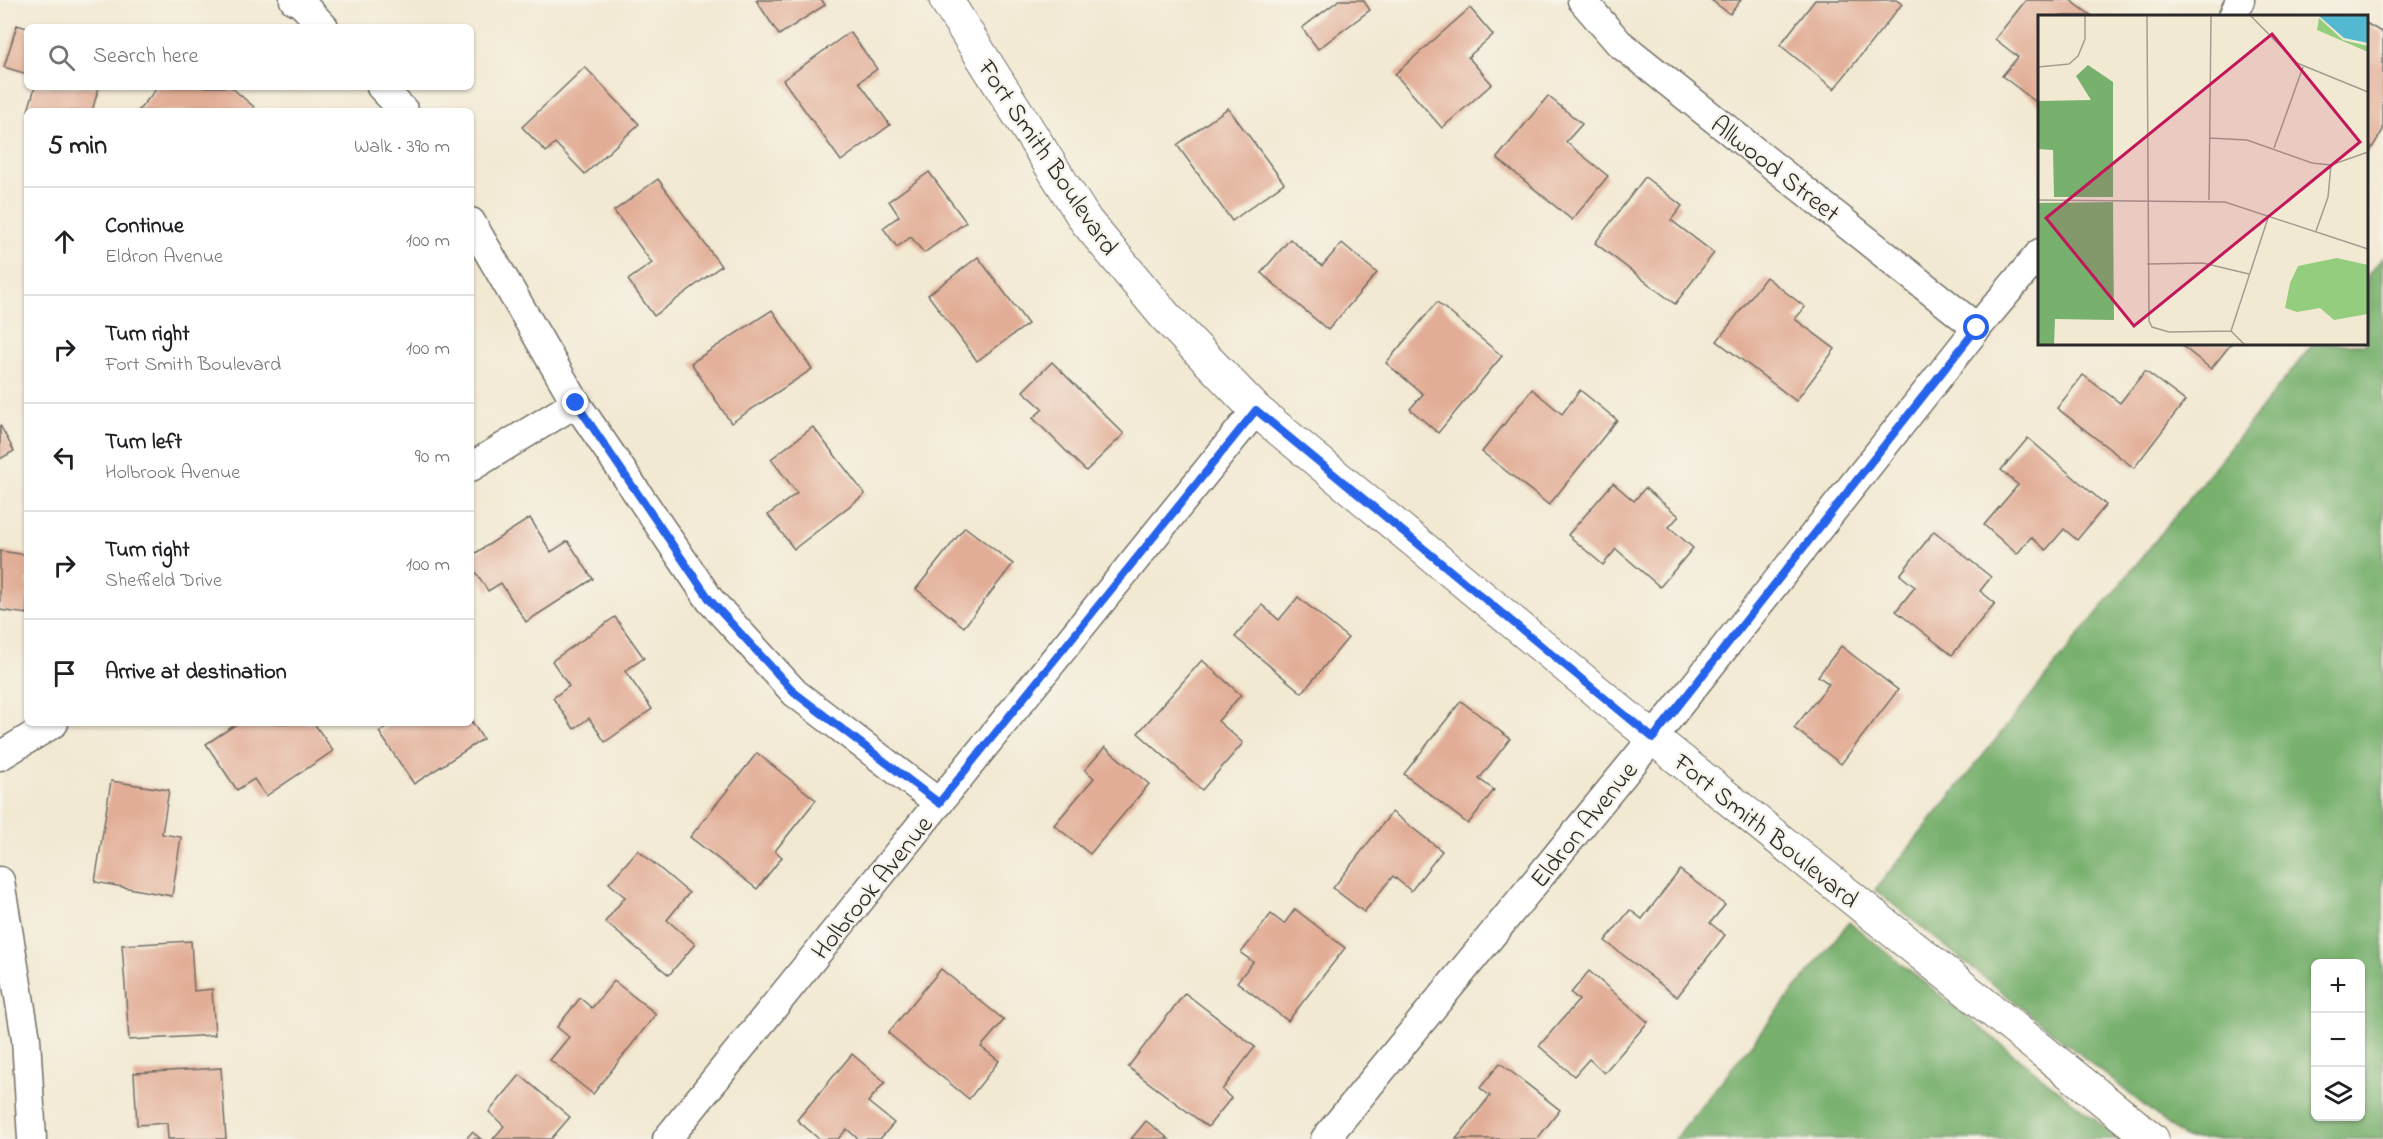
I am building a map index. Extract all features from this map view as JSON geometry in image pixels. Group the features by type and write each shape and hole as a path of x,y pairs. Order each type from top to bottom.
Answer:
{"street":[{"name":"Allwood Street","path":"1582,0 1619,44 1977,328"},
{"path":"2233,15 2240,0"},
{"path":"300,1 321,24"},
{"name":"Fort Smith Boulevard","path":"953,2 1086,221 1165,316 1256,410 1653,738 2152,1139"},
{"path":"384,90 401,108"},
{"path":"474,227 576,403 710,600 795,693 939,803"},
{"name":"Eldron Avenue","path":"1325,1139 1653,738 1977,328 2038,255"},
{"path":"474,465 576,403"},
{"name":"Holbrook Avenue","path":"667,1139 1256,410"},
{"path":"0,756 49,726"},
{"path":"0,881 26,1039 32,1139"}],"green space":[{"path":"2383,257 2383,1139 2186,1139 1875,890 2312,345 2368,345 2368,276"},
{"path":"1849,922 2119,1139 1675,1139"}],"building":[{"path":"756,0 822,0 825,5 779,35"},
{"path":"1339,0 1363,0 1370,10 1318,49 1302,28"},
{"path":"1711,0 1741,0 1730,14"},
{"path":"1815,0 1896,0 1902,4 1834,89 1780,45"},
{"path":"2026,0 2070,0 2091,15 2038,15 2038,103 2002,76 2018,57 1995,39"},
{"path":"1470,8 1493,35 1468,57 1492,84 1442,128 1395,74"},
{"path":"2368,24 2383,33 2383,130 2369,153"},
{"path":"17,25 24,27 24,73 4,67"},
{"path":"850,32 877,69 859,82 890,125 841,161 783,80"},
{"path":"585,67 639,124 585,174 555,143 546,152 522,127"},
{"path":"34,90 98,90 93,108 29,108"},
{"path":"156,90 234,90 254,107 253,108 140,108"},
{"path":"1548,96 1582,124 1566,142 1608,176 1572,220 1497,158"},
{"path":"1228,108 1284,183 1232,221 1177,145"},
{"path":"929,172 966,222 924,253 911,237 897,247 883,228 899,216 889,201"},
{"path":"1645,177 1682,206 1671,220 1714,253 1675,304 1595,243"},
{"path":"658,179 721,266 654,316 628,280 652,263 614,211"},
{"path":"1290,239 1322,266 1342,243 1377,273 1328,330 1261,273"},
{"path":"978,257 1028,324 977,361 928,295"},
{"path":"1766,277 1805,307 1795,319 1835,349 1796,401 1717,341"},
{"path":"1437,302 1502,356 1438,433 1410,409 1423,394 1386,363"},
{"path":"772,310 812,369 731,423 691,363"},
{"path":"2181,345 2230,345 2211,369"},
{"path":"1052,362 1124,434 1086,471 1033,418 1043,409 1023,391"},
{"path":"2145,371 2185,401 2134,468 2057,408 2083,375 2120,403"},
{"path":"1532,389 1562,414 1580,390 1617,420 1549,505 1482,452"},
{"path":"0,425 14,451 0,459"},
{"path":"813,427 865,494 794,549 768,515 797,493 771,459"},
{"path":"2028,438 2106,505 2077,540 2064,529 2046,550 2031,537 2017,554 1984,525 2018,485 2001,470"},
{"path":"1613,483 1634,501 1645,488 1679,516 1669,527 1693,548 1660,587 1616,549 1603,565 1568,535"},
{"path":"530,518 551,552 568,541 593,579 526,622 501,583 488,591 474,570 474,554"},
{"path":"965,527 1013,564 964,627 916,589"},
{"path":"1934,531 1991,577 1980,591 1995,603 1952,655 1896,611 1915,587 1900,575"},
{"path":"0,551 24,555 24,614 0,610"},
{"path":"1298,597 1348,638 1302,693 1235,637 1262,605 1279,620"},
{"path":"615,617 644,658 625,671 652,709 605,742 589,718 574,729 553,698 569,686 552,661"},
{"path":"1841,646 1898,690 1841,764 1794,728 1829,684 1818,676"},
{"path":"1202,660 1241,695 1218,721 1243,743 1202,790 1138,733"},
{"path":"1461,701 1510,739 1479,779 1494,790 1468,824 1404,774"},
{"path":"474,725 483,739 414,784 379,732 388,726"},
{"path":"233,726 316,726 333,751 266,796 254,779 237,790 206,744"},
{"path":"1105,747 1149,784 1090,854 1054,825 1094,778 1085,770"},
{"path":"757,753 816,800 775,851 782,857 757,889 690,837"},
{"path":"111,781 169,790 162,834 181,837 172,896 95,882"},
{"path":"1392,812 1442,851 1411,891 1393,876 1364,912 1333,888"},
{"path":"638,850 689,893 667,920 695,944 669,975 605,922 625,897 609,883"},
{"path":"1680,870 1725,905 1710,923 1725,935 1677,997 1605,941 1630,910 1642,919"},
{"path":"1295,909 1345,948 1288,1021 1237,982 1253,962 1241,953 1271,914 1284,924"},
{"path":"191,941 194,991 212,989 215,1035 129,1040 122,945"},
{"path":"941,969 1004,1020 981,1047 999,1061 969,1099 888,1033"},
{"path":"1589,971 1648,1022 1604,1073 1589,1059 1574,1076 1539,1046 1579,1000 1571,993"},
{"path":"614,981 656,1014 593,1094 550,1060 569,1037 557,1027 580,998 592,1008"},
{"path":"1185,993 1255,1047 1222,1090 1231,1098 1208,1127 1128,1067"},
{"path":"852,1054 885,1082 868,1102 894,1123 880,1139 858,1139 847,1129 838,1139 819,1139 797,1120"},
{"path":"1500,1063 1560,1110 1537,1139 1456,1139 1490,1096 1480,1088"},
{"path":"221,1068 226,1139 168,1139 167,1123 137,1125 134,1073"},
{"path":"520,1075 570,1117 551,1139 493,1139 504,1126 489,1112"},
{"path":"1146,1121 1169,1139 1131,1139"},
{"path":"472,1132 481,1139 466,1139"}],"route":[{"path":"576,403 710,600 795,693 939,803 1256,410 1653,738 1977,328"}]}
